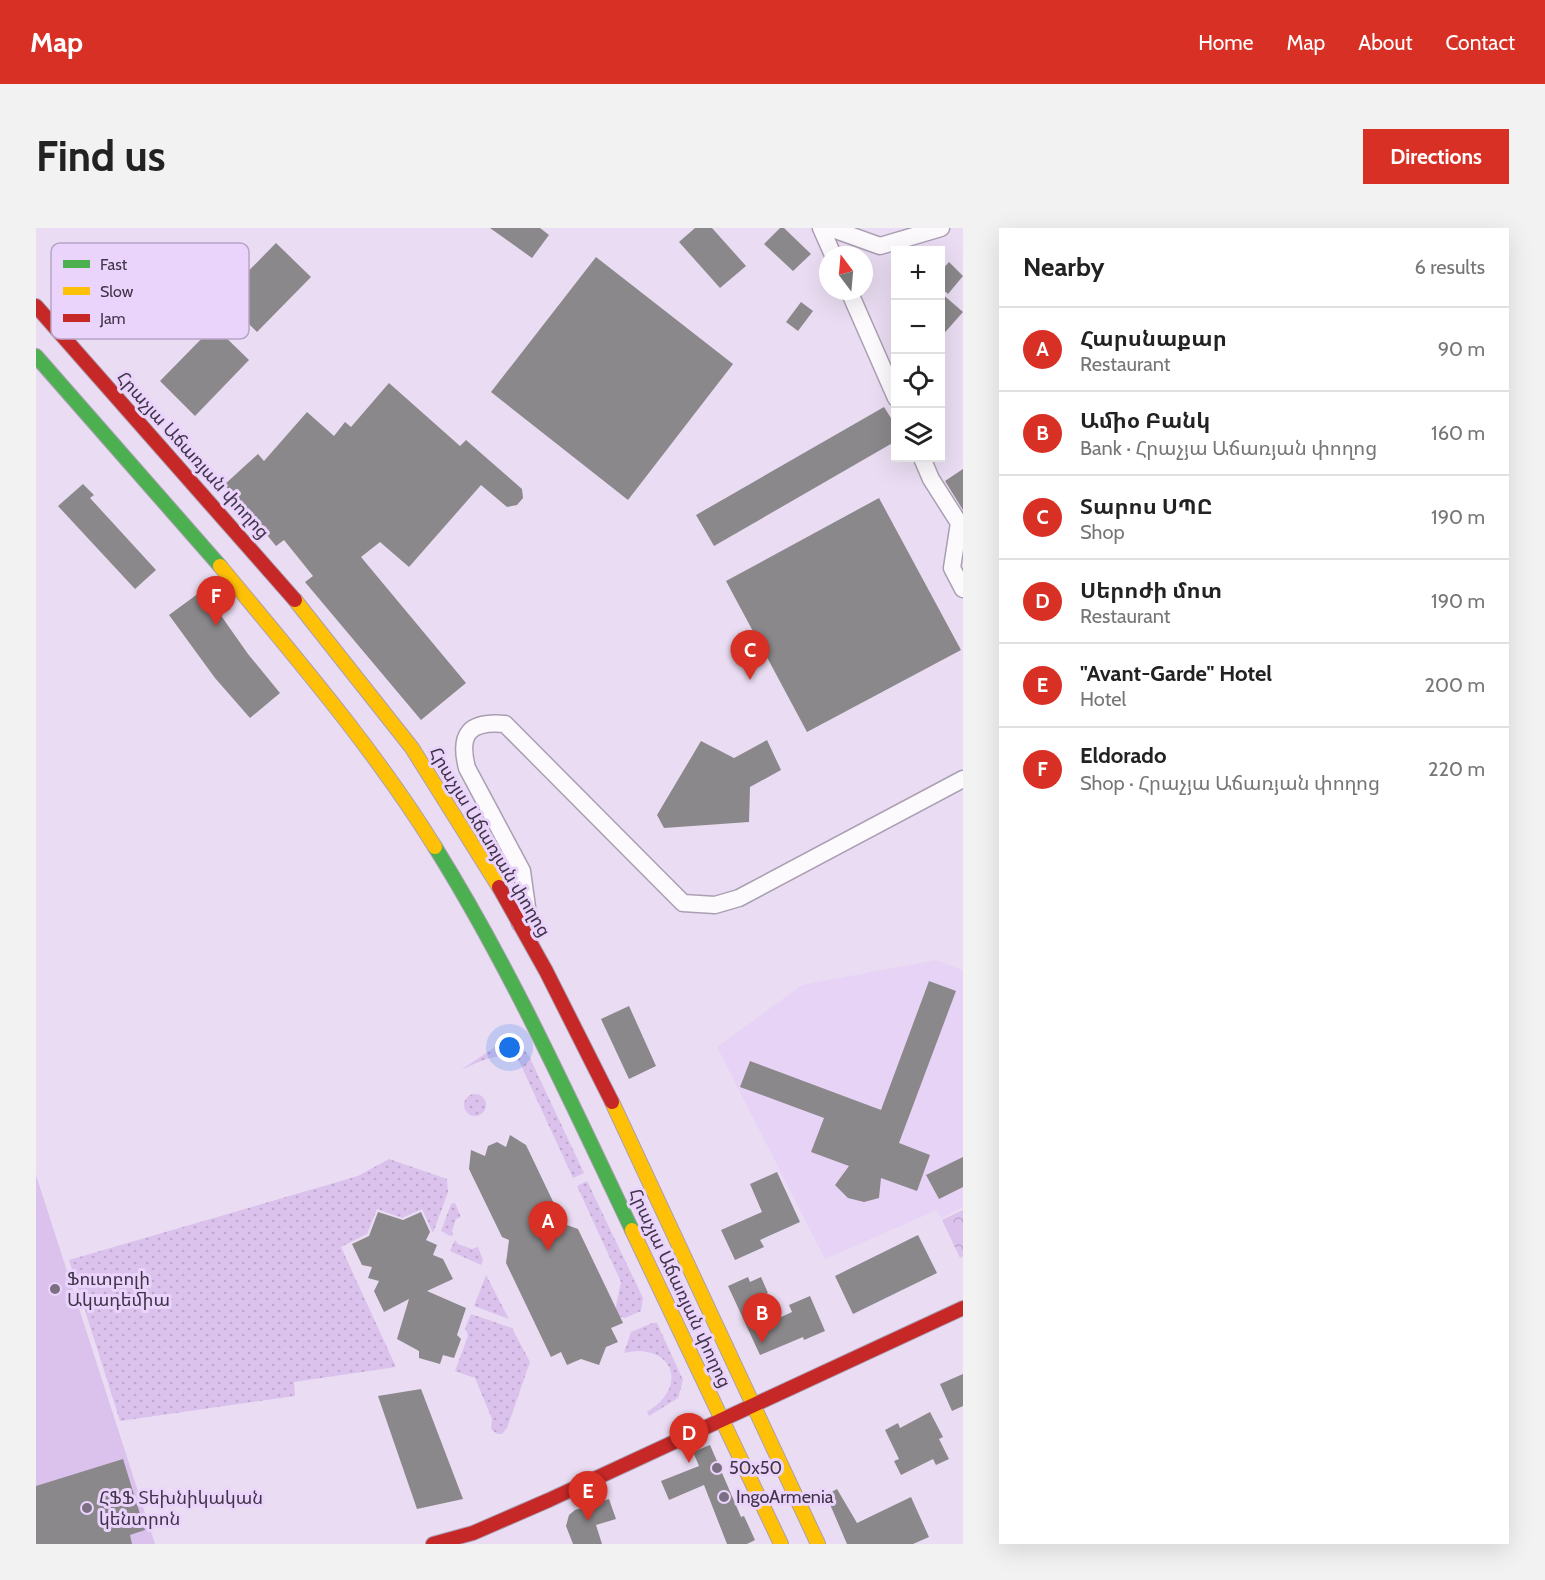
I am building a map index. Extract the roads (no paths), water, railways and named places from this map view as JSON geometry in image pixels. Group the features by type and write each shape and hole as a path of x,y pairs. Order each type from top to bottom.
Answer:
{"main road":[{"name":"Հրաչյա Աճառյան փողոց","path":"36,306 51,323"},
{"name":"Հրաչյա Աճառյան փողոց","path":"66,339 251,545 351,668 438,786 520,922 559,995 692,1272 752,1406 818,1544"},
{"name":"Հրաչյա Աճառյան փողոց","path":"36,356 220,564 326,694 406,800 478,916 534,1024 781,1544"},
{"path":"433,1544 473,1533 963,1308"}],"street":[{"path":"821,228 829,246"},
{"path":"830,228 880,246 941,228"},
{"path":"853,300 891,387"},
{"path":"924,462 931,479 959,523 952,568 963,589"},
{"path":"520,922 527,907 522,871 466,768 463,741 467,732 478,725 490,722 505,724 683,903 715,905 739,898 963,779"}],"place":[{"name":"Eldorado","path":"216,626"},
{"name":"Տարոս ՍՊԸ","path":"750,680"},
{"name":"Հարսնաքար","path":"548,1251"},
{"name":"Ֆուտբոլի Ակադեմիա","path":"55,1289"},
{"name":"Ամիօ Բանկ","path":"762,1343"},
{"name":"Սերոժի մոտ","path":"689,1463"},
{"name":"50x50","path":"717,1468"},
{"name":"IngoArmenia","path":"724,1497"},
{"name":"ՀՖՖ Տեխնիկական կենտրոն","path":"87,1508"},
{"name":"\"Avant-Garde\" Hotel","path":"588,1521"}]}
